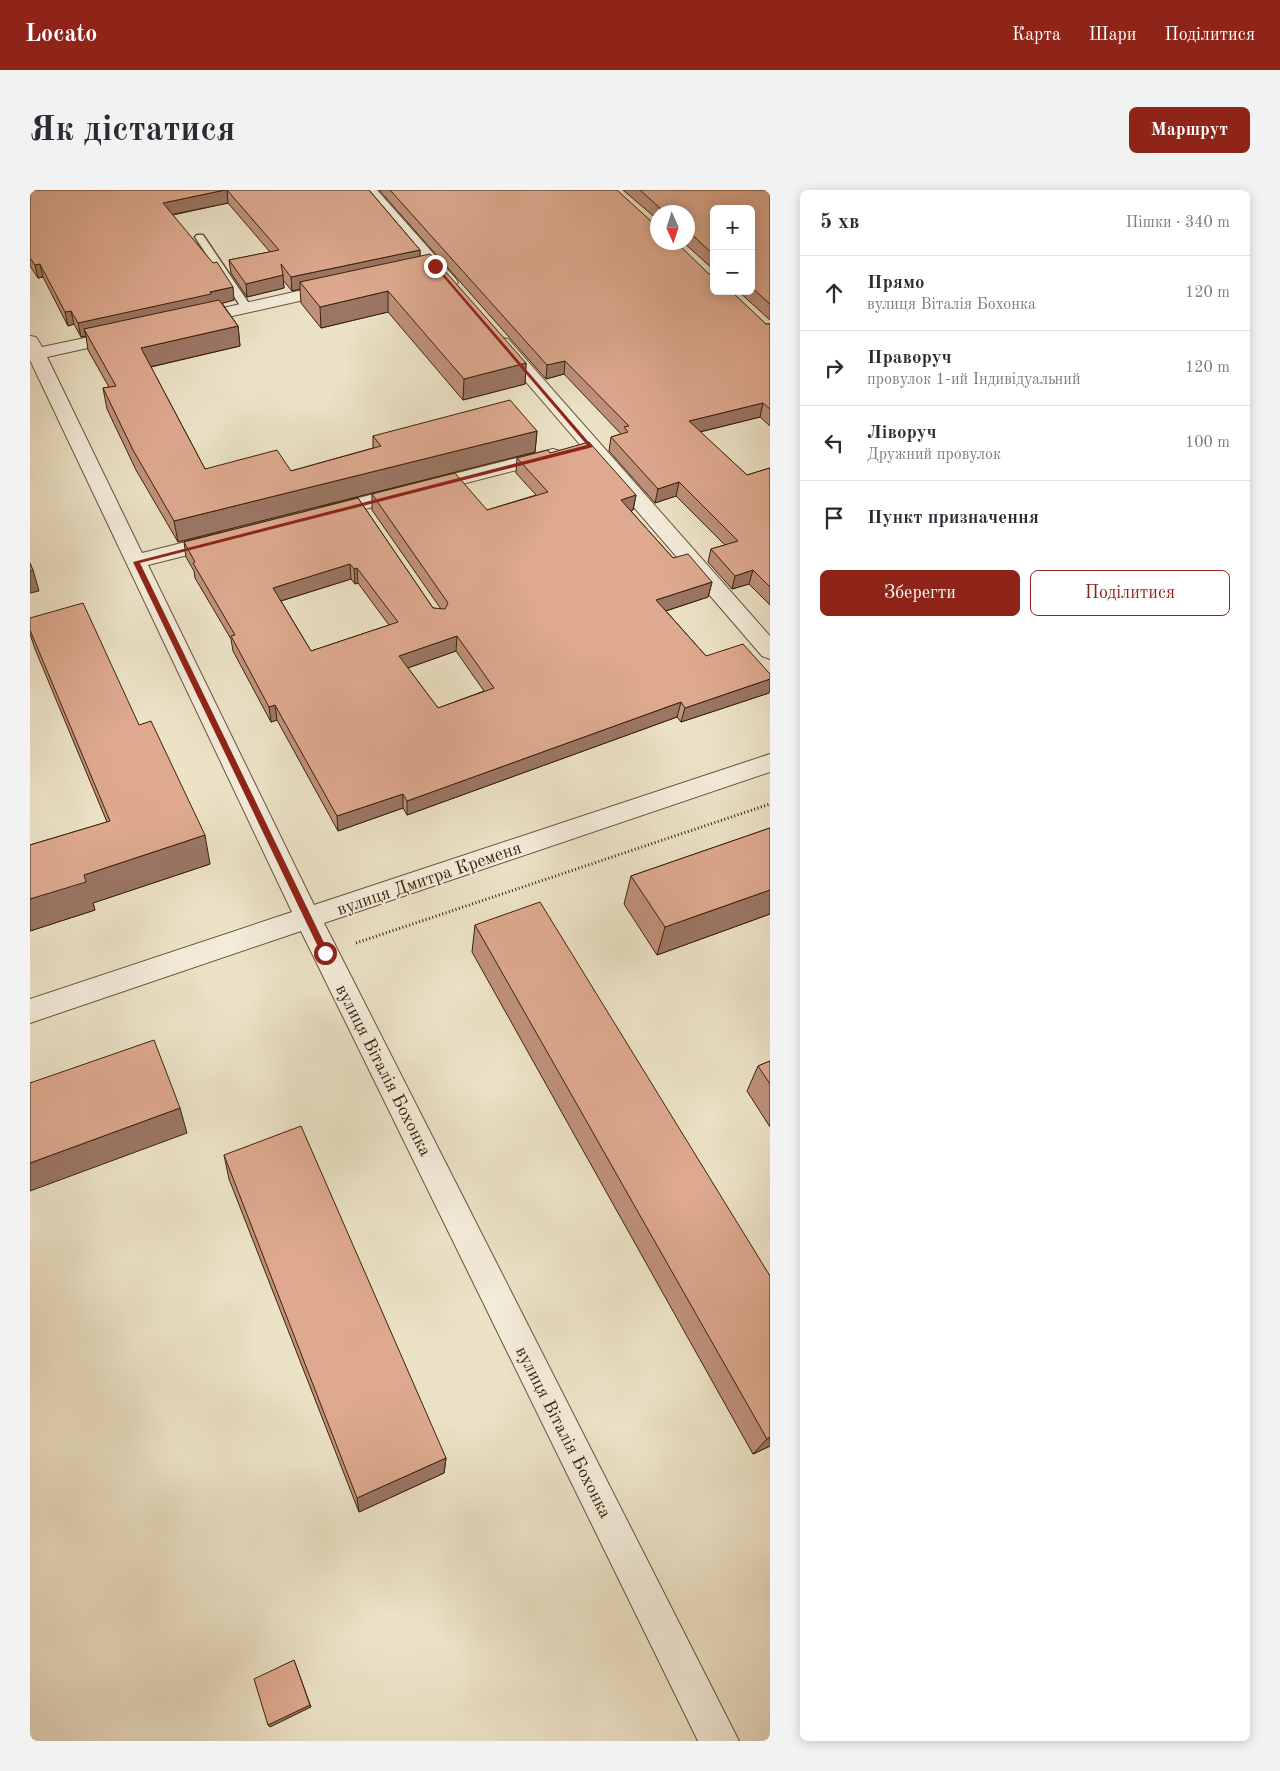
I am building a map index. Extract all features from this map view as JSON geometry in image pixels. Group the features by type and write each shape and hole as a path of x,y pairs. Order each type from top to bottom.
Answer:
{"street":[{"path":"368,190 425,268 461,296"},
{"path":"170,325 350,285"},
{"path":"487,326 770,651"},
{"path":"33,348 142,331"},
{"name":"вулиця Віталія Бохонка","path":"33,348 308,919 719,1741"},
{"path":"304,518 363,508 591,446"},
{"path":"136,562 239,535"},
{"name":"вулиця Дмитра Кременя","path":"30,1011 770,763"}],"lane":[{"path":"200,237 247,308"}],"path":[{"path":"325,953 770,804"}],"building":[{"path":"30,190 225,190 163,203 213,263 217,262 233,287 210,292 211,294 78,323 71,311 65,312 40,264 35,265 30,258"},
{"path":"227,190 369,190 420,250 291,277 281,264 283,275 246,284 229,260 279,250"},
{"path":"390,190 617,190 650,220 650,250 684,250 710,274 710,295 735,295 766,324 770,324 770,409 763,403 689,421 747,475 770,468 770,587 753,570 735,576 711,549 738,541 679,482 658,489 611,437 628,432 624,427 629,426 565,361 547,365"},
{"path":"640,190 770,190 770,304 755,291 755,205 710,205 710,251 695,237 695,205 657,205"},
{"path":"430,254 526,363 464,379 388,291 320,307 300,282"},
{"path":"219,300 238,326 141,348 205,469 277,450 291,471 381,446 373,436 510,400 537,431 174,521 133,450 103,388 116,386 84,329"},
{"path":"589,442 636,495 621,500 673,558 688,554 712,582 656,600 706,656 743,644 770,674 770,679 685,708 681,702 407,801 403,794 337,816 275,705 269,707 231,636 235,635 193,563 195,562 184,542 358,498 433,608 445,609 448,603 372,494 455,473 487,510 548,492 517,458 548,450 550,453","holes":["350,564 354,569 357,568 398,622 311,651 273,588","457,636 494,688 438,708 399,656"]},
{"path":"83,603 139,725 151,721 205,835 84,875 86,882 30,899 30,845 110,821 30,630 30,618"},
{"path":"770,828 770,890 665,927 631,876"},
{"path":"540,902 770,1276 770,1437 767,1439 475,925"},
{"path":"154,1040 180,1108 30,1163 30,1083"},
{"path":"770,1061 770,1084 758,1066"},
{"path":"301,1126 446,1458 357,1498 224,1155"},
{"path":"294,1660 310,1705 268,1725 254,1679"}],"route":[{"path":"325,953 136,562 591,446 435,266"}]}
